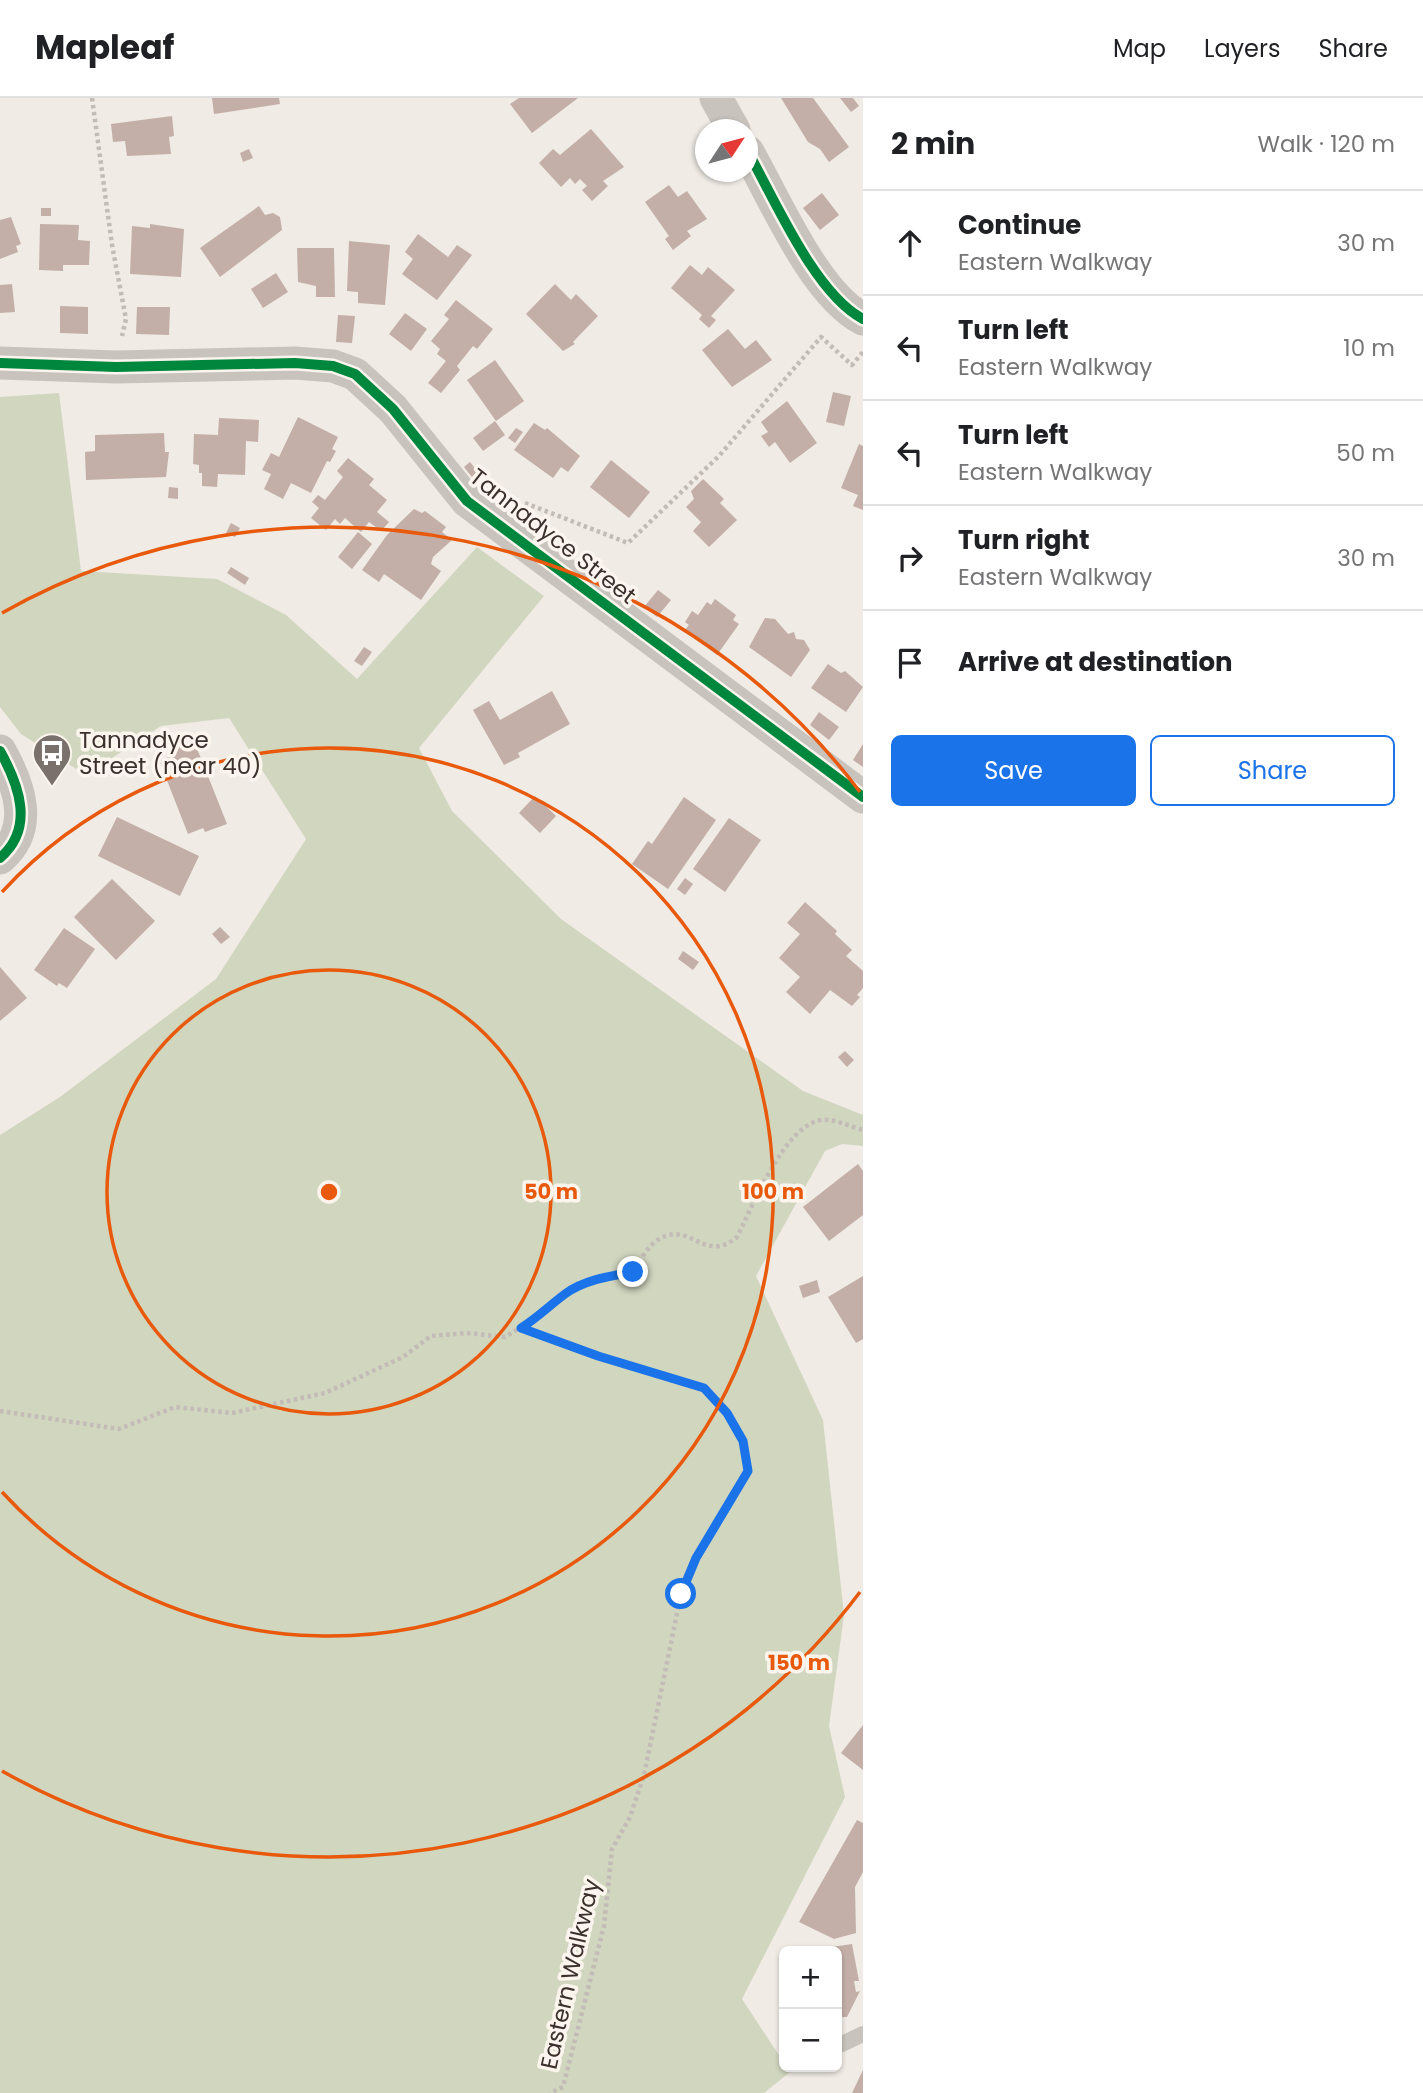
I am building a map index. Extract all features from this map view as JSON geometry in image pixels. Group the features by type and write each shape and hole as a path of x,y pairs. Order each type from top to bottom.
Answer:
{"street":[{"path":"716,98 728,119"},
{"path":"758,171 824,286 842,305 863,319"},
{"name":"Tannadyce Street","path":"0,363 116,367 295,363 333,366 355,374 393,409 467,501 863,797"},
{"path":"0,751 14,776 22,809 20,828 0,858"}],"lane":[{"path":"842,2044 863,2034"}],"path":[{"path":"92,98 112,245 126,319 116,367"},
{"path":"523,502 628,543 719,456 821,337 852,365 863,352"},
{"path":"0,1411 119,1430 175,1407 232,1413 325,1393 402,1357 431,1336 467,1333 505,1337 546,1312 566,1293 600,1278 633,1272 649,1248 663,1237 692,1237 712,1248 727,1246 737,1237 778,1158 805,1125 823,1119 863,1130"}],"green space":[{"path":"59,393 81,571 217,579 286,615 357,679 477,547 544,596 419,748 452,811 561,919 803,1091 863,1115 863,1146 842,1144 825,1151 756,1276 823,1420 844,1615 829,1726 845,1797 742,1999 779,2055 779,2072 790,2072 764,2093 0,2093 0,1135 60,1097 216,979 306,839 229,718 161,726 86,775 21,734 0,707 0,397"}],"building":[{"path":"212,98 279,98 280,104 214,114"},
{"path":"519,98 578,98 532,133 510,104"},
{"path":"781,98 813,98 849,147 829,162 820,149 808,142"},
{"path":"840,98 853,98 859,106 851,112"},
{"path":"172,116 174,136 169,137 171,154 127,156 125,141 113,142 111,124"},
{"path":"591,129 624,167 603,181 608,186 592,201 582,190 587,186 580,179 575,184 570,178 561,187 539,163 553,149 560,155"},
{"path":"249,149 253,158 243,162 240,153"},
{"path":"669,185 678,197 687,191 707,219 687,231 691,236 673,250 665,239 669,236 645,202"},
{"path":"822,193 839,215 820,230 803,208"},
{"path":"259,206 265,215 273,213 280,217 282,230 220,277 200,248"},
{"path":"41,208 51,208 51,216 41,216"},
{"path":"11,217 21,244 16,246 18,252 0,259 0,220"},
{"path":"40,224 79,225 78,240 90,241 89,265 63,265 63,271 39,270"},
{"path":"150,224 184,229 181,277 130,274 132,226 150,228"},
{"path":"418,234 448,257 457,245 472,255 437,300 402,274 413,259 405,252"},
{"path":"349,241 390,245 385,305 358,303 358,292 347,291"},
{"path":"297,248 334,248 335,297 316,297 316,286 298,282"},
{"path":"690,265 702,275 708,267 735,290 711,316 716,320 709,328 699,319 702,315 671,288"},
{"path":"276,273 288,292 263,308 251,289"},
{"path":"12,284 15,312 0,313 0,285"},
{"path":"555,284 571,300 576,294 598,316 573,342 575,344 563,351 526,314"},
{"path":"456,300 493,329 477,349 473,346 457,366 460,370 441,393 428,383 446,361 437,354 440,349 431,341 449,319 444,315"},
{"path":"60,306 88,307 88,334 60,333"},
{"path":"137,307 170,307 169,335 136,334"},
{"path":"405,313 427,329 411,351 389,334"},
{"path":"338,315 355,316 352,343 336,342"},
{"path":"728,329 745,349 756,340 772,360 732,387 702,350"},
{"path":"495,360 524,401 496,421 467,380"},
{"path":"833,392 851,396 844,426 826,422"},
{"path":"787,401 817,443 790,463 775,442 769,447 761,436 768,432 761,422"},
{"path":"298,417 338,437 332,449 336,451 330,462 327,461 311,493 291,483 283,499 264,489 271,474 262,470 271,453 279,457"},
{"path":"219,418 259,420 258,442 246,441 245,475 218,474 217,487 202,486 199,465 193,464 194,434 218,435"},
{"path":"495,421 505,435 483,451 473,438"},
{"path":"534,423 545,430 547,428 580,456 568,472 561,467 553,478 514,450"},
{"path":"516,428 523,432 515,443 508,438"},
{"path":"164,433 165,452 169,452 166,477 86,480 85,452 95,451 95,435"},
{"path":"859,444 863,446 863,510 853,506 858,495 841,488"},
{"path":"348,458 374,479 369,485 387,500 377,512 389,522 381,531 369,522 361,532 345,518 340,524 335,519 326,530 311,518 319,508 312,502 318,495 325,500 343,477 337,471"},
{"path":"611,460 650,492 629,518 590,487"},
{"path":"470,462 478,472 472,477 464,467"},
{"path":"703,479 724,499 720,503 737,520 709,547 693,531 701,522 686,507 694,499 691,491"},
{"path":"169,487 178,488 178,499 168,498"},
{"path":"414,509 422,513 425,511 446,527 442,532 452,540 433,557 431,564 441,571 421,600 384,574 379,582 362,570 387,535"},
{"path":"231,523 240,528 235,537 226,533"},
{"path":"358,532 372,544 352,569 338,557"},
{"path":"231,567 249,578 245,585 227,573"},
{"path":"658,590 671,600 657,617 644,607"},
{"path":"715,599 736,615 733,620 739,624 717,655 684,631 689,625 685,622 692,611 698,615 707,602 711,605"},
{"path":"765,618 775,619 788,634 794,632 796,639 804,640 810,650 791,677 749,647"},
{"path":"364,647 372,652 362,666 354,661"},
{"path":"828,664 841,673 845,671 863,687 846,712 811,688"},
{"path":"552,691 570,724 518,753 520,757 504,765 473,710 489,701 500,720"},
{"path":"819,712 839,727 829,740 810,725"},
{"path":"194,741 227,824 205,832 203,828 188,834 159,760 174,755 172,750"},
{"path":"863,744 863,767 853,760"},
{"path":"535,796 556,816 540,833 519,813"},
{"path":"684,797 716,820 668,889 632,864 648,841 652,844"},
{"path":"117,817 199,856 180,896 98,856"},
{"path":"729,818 761,840 725,892 693,869"},
{"path":"685,878 693,884 685,895 677,889"},
{"path":"112,879 155,921 116,960 74,917"},
{"path":"805,902 837,931 835,934 852,950 846,956 863,971 863,988 857,995 860,997 852,1006 830,990 810,1014 786,992 800,977 779,958 800,934 787,923"},
{"path":"220,927 230,937 221,944 212,934"},
{"path":"64,928 95,949 67,988 59,983 57,986 34,970"},
{"path":"683,951 699,962 693,970 678,959"},
{"path":"0,967 27,998 0,1021"},
{"path":"845,1051 854,1060 847,1067 838,1057"},
{"path":"858,1164 863,1171 863,1215 829,1241 803,1207"},
{"path":"863,1276 863,1339 856,1343 828,1297"},
{"path":"817,1280 820,1292 803,1298 799,1286"},
{"path":"863,1725 863,1770 841,1753"},
{"path":"857,1820 863,1823 863,1872 855,1887 856,1933 834,1939 799,1922"},
{"path":"852,1944 859,1981 854,1981 856,1992 860,1991 847,2017 842,2017 842,1946 838,1946"},
{"path":"863,2070 863,2093 852,2093"}],"cycle path":[{"path":"758,171 813,268 845,307 863,319"},
{"path":"0,363 116,367 295,363 333,366 355,374 393,409 467,501 863,797"},
{"path":"0,751 13,778 20,806 17,833 11,846 0,858"}],"place":[{"name":"Tannadyce Street (near 40)","path":"52,787"}],"route":[{"path":"633,1272 600,1278 566,1293 546,1312 521,1328 598,1356 704,1388 727,1413 743,1441 748,1471 740,1489 696,1558 681,1594"}]}
